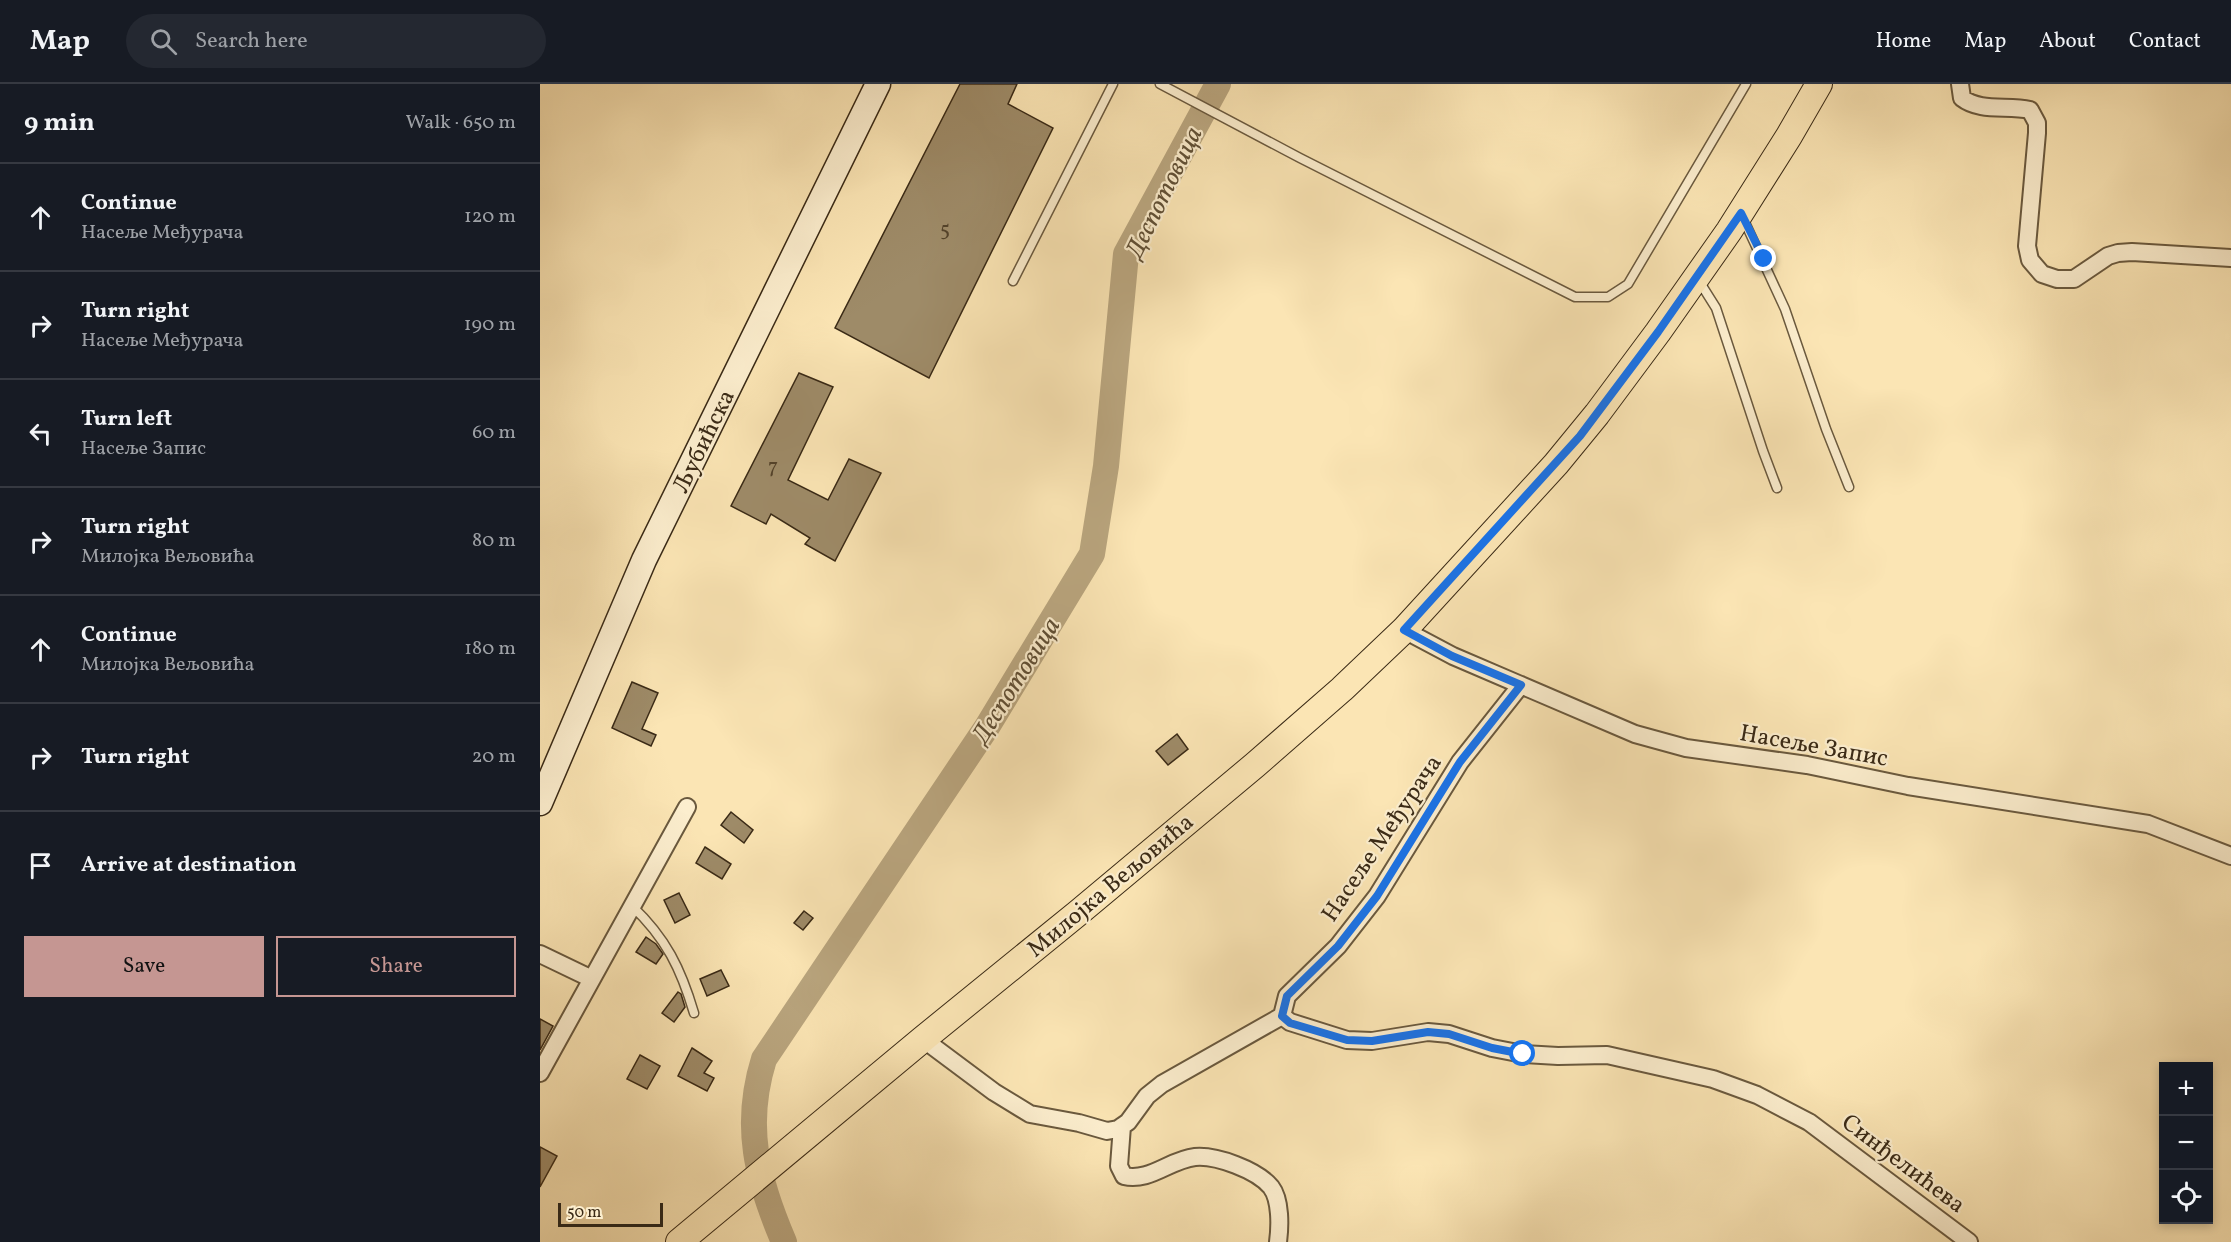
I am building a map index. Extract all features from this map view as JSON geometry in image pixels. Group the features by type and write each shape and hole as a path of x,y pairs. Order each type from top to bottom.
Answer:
{"main road":[{"name":"Милојка Вељовића","path":"679,1242 1255,765 1342,689 1404,630 1580,436 1658,332 1741,213 1790,136 1819,84"}],"street":[{"name":"Љубићска","path":"540,803 644,560 878,84"},
{"path":"1960,84 1962,98 1972,106 2016,107 2030,110 2034,116 2037,133 2027,246 2030,260 2042,274 2056,279 2074,279 2108,256 2125,252 2231,258"},
{"name":"Насеље Запис","path":"1404,630 1452,656 1635,734 1686,748 1807,765 1908,786 2148,824 2231,856"},
{"name":"Насеље Међурача","path":"1282,1016 1287,996 1338,946 1377,896 1460,762 1521,685"},
{"path":"540,1072 687,807"},
{"path":"540,955 592,979"},
{"path":"923,1039 994,1092 1030,1114 1107,1131 1118,1129 1128,1122 1147,1096 1162,1084 1282,1016"},
{"name":"Синђелићева","path":"1282,1016 1290,1023 1347,1040 1372,1041 1428,1032 1449,1034 1492,1048 1523,1054 1558,1056 1607,1054 1713,1079 1757,1095 1809,1122 1969,1242"},
{"path":"1122,1126 1119,1166 1124,1176 1134,1178 1147,1176 1176,1161 1196,1157 1222,1159 1252,1173 1271,1188 1279,1214 1278,1242"}],"lane":[{"path":"1013,281 1113,84"},
{"path":"1160,84 1575,297 1608,297 1628,284 1746,84"},
{"path":"1741,213 1785,309 1826,429 1849,487"},
{"path":"1696,276 1716,308 1777,488"},
{"path":"632,906 652,924 663,940 680,973 694,1013"}],"building":[{"path":"960,84 1017,84 1008,104 1053,128 929,378 835,328"},
{"path":"799,373 833,387 788,480 828,500 849,459 881,473 835,561 805,544 810,538 771,514 766,524 731,506"},
{"path":"632,682 658,693 642,729 656,735 651,746 612,728"},
{"path":"1177,734 1188,749 1168,765 1156,751"},
{"path":"731,812 753,830 744,843 721,825"},
{"path":"705,847 731,864 722,879 696,863"},
{"path":"679,893 690,915 675,923 664,900"},
{"path":"804,911 813,918 803,930 794,923"},
{"path":"646,937 656,944 663,954 656,964 636,952"},
{"path":"721,970 729,986 707,996 700,979"},
{"path":"678,992 681,994 685,1007 674,1022 662,1013"},
{"path":"540,1019 553,1026 540,1050"},
{"path":"692,1048 712,1061 704,1073 714,1078 707,1091 678,1076"},
{"path":"640,1055 660,1066 647,1089 627,1079"},
{"path":"540,1147 557,1156 540,1187"}],"waterway":[{"name":"Деспотовица","path":"784,1242 760,1174 756,1152 754,1107 764,1059 987,727 1092,554 1106,466 1126,254 1218,84"}],"route":[{"path":"1523,1054 1492,1048 1449,1034 1428,1032 1403,1034 1372,1041 1347,1040 1290,1023 1282,1016 1283,1006 1287,996 1338,946 1377,896 1460,762 1521,685 1452,656 1404,630 1580,436 1658,332 1741,213 1764,259"}]}
